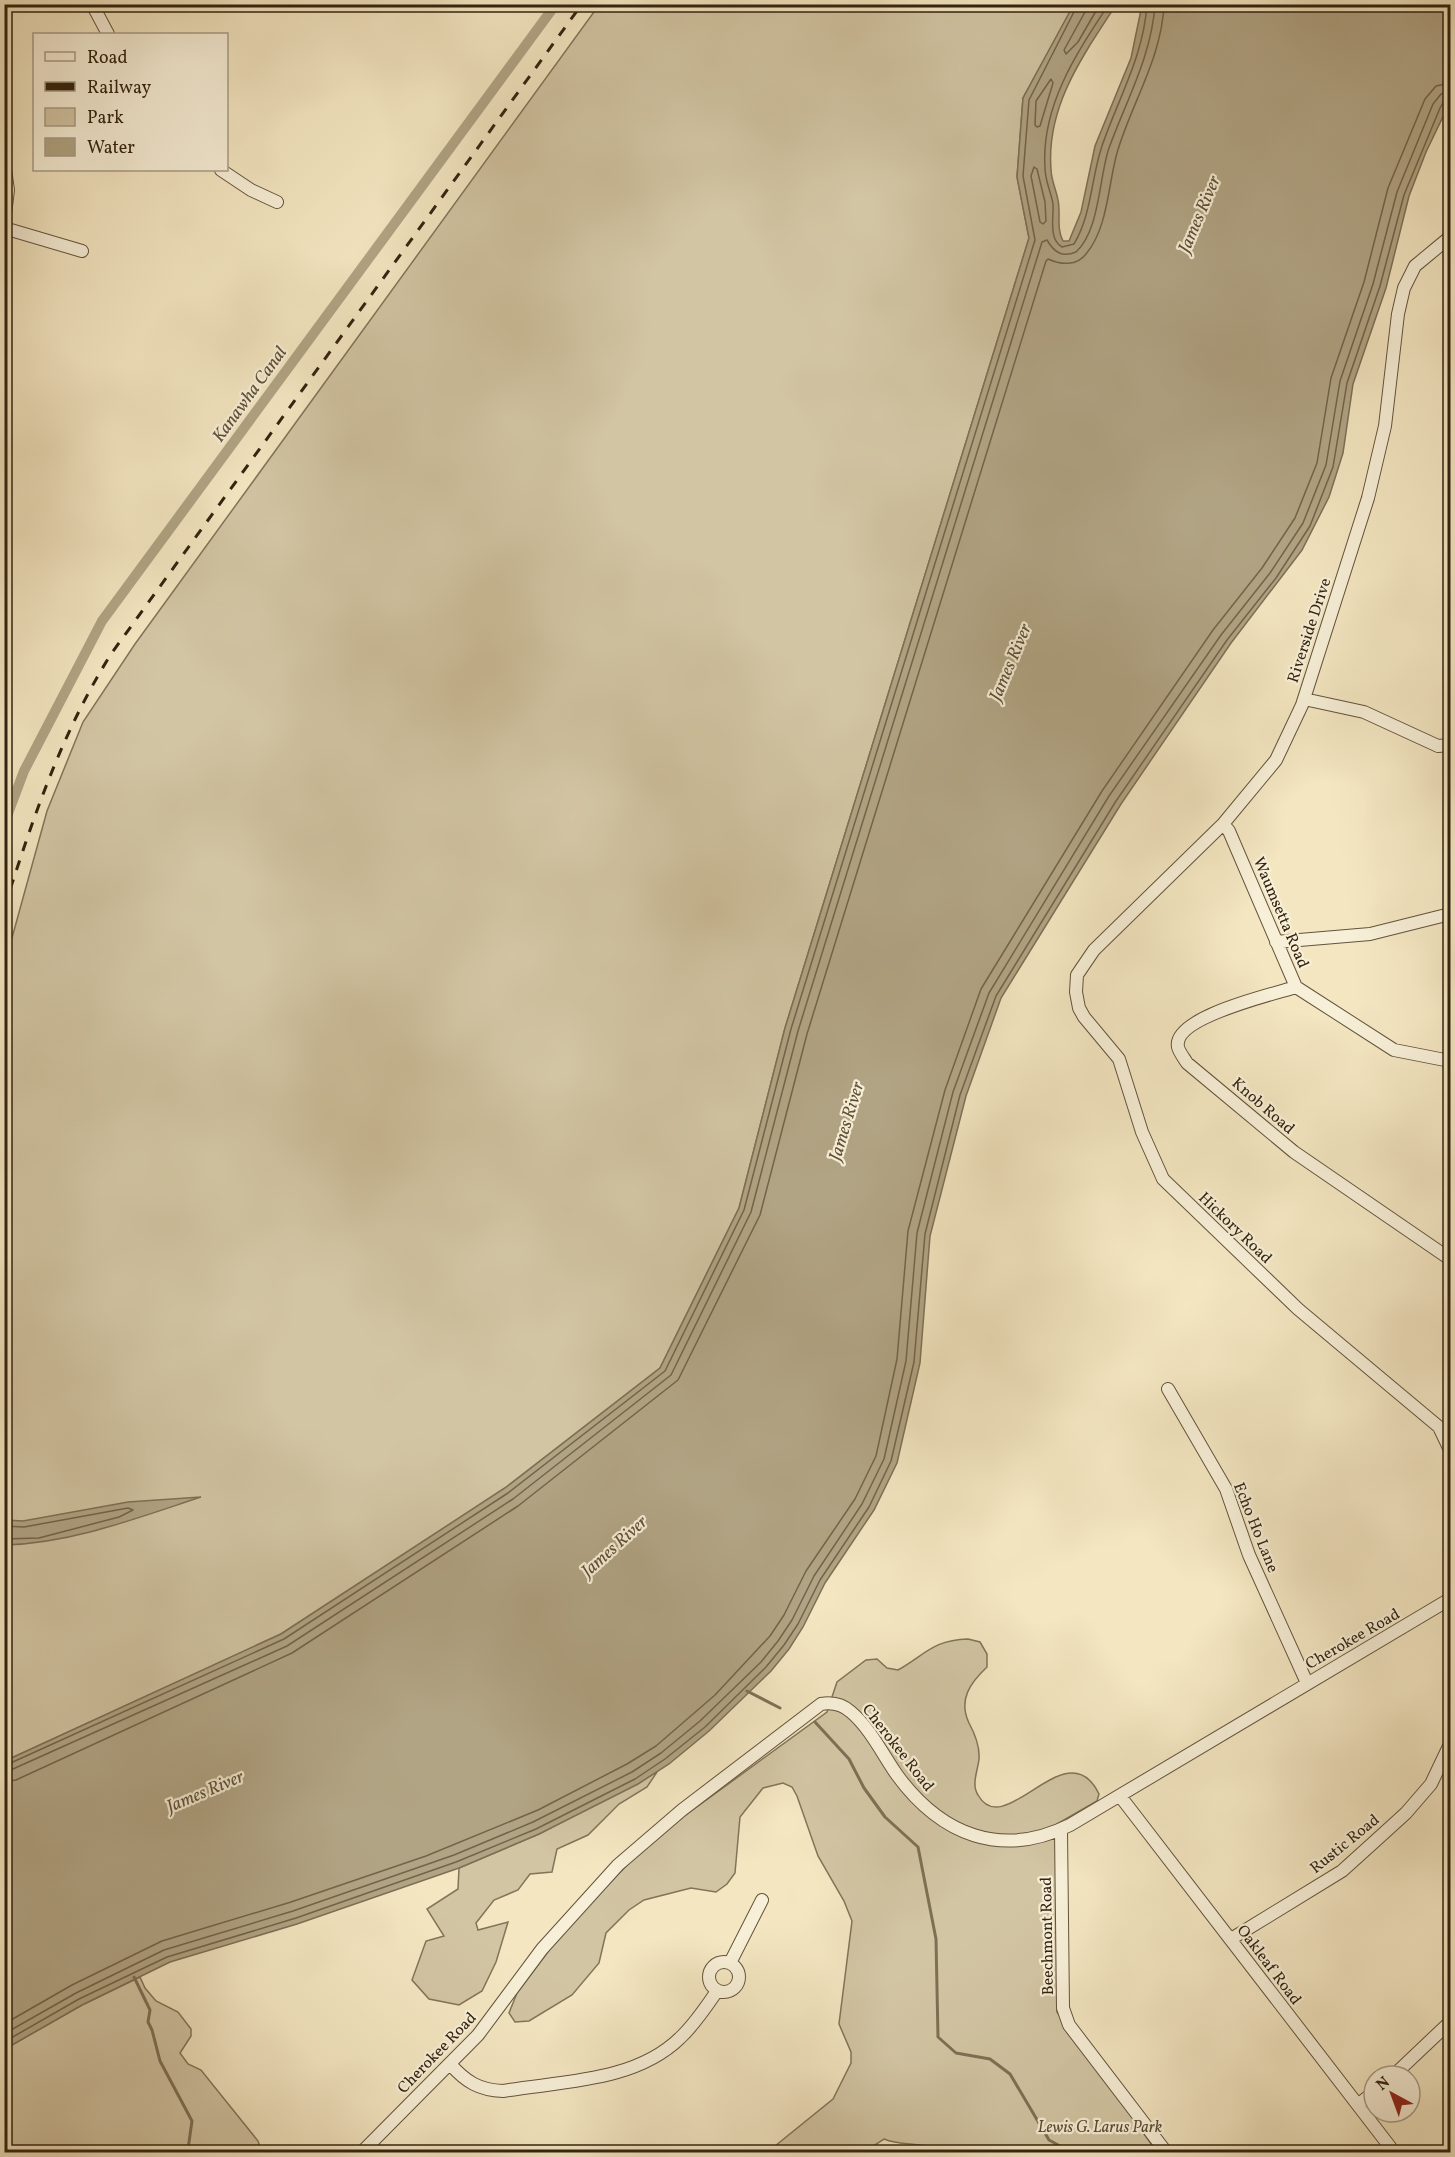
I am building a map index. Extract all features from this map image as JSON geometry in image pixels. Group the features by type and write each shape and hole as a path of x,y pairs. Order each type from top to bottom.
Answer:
{"street":[{"path":"92,4 107,33"},
{"path":"4,163 8,190 4,222"},
{"path":"222,171 251,190 277,202"},
{"path":"4,228 82,251"},
{"name":"Riverside Drive","path":"1077,975 1094,950 1223,824 1276,760 1304,699 1368,498 1385,426 1398,314 1404,288 1415,266 1450,237"},
{"path":"1304,699 1364,711 1438,746 1450,745"},
{"name":"Waumsetta Road","path":"1223,824 1229,831 1296,987 1394,1050 1450,1062"},
{"path":"1276,942 1370,934 1450,914"},
{"name":"Hickory Road","path":"1077,975 1079,1008 1119,1059 1142,1132 1163,1179 1298,1309 1439,1427 1450,1450"},
{"name":"Knob Road","path":"1296,987 1215,1012 1194,1022 1184,1030 1179,1039 1178,1047 1181,1053 1187,1063 1293,1152 1450,1259"},
{"name":"Echo Ho Lane","path":"1168,1389 1226,1489 1249,1555 1307,1683"},
{"name":"Cherokee Road","path":"362,2152 489,2022 542,1949 618,1865 673,1817 821,1704 837,1704 851,1712 912,1793 928,1809 953,1826 976,1836 1007,1842 1030,1841 1061,1830 1450,1599"},
{"name":"Rustic Road","path":"1231,1940 1342,1871 1406,1813 1431,1784 1450,1744"},
{"name":"Oakleaf Road","path":"1120,1796 1394,2152"},
{"name":"Beechmont Road","path":"1061,1830 1064,2008 1069,2025 1166,2152"},
{"path":"730,1963 762,1900"},
{"path":"720,1962 730,1963 739,1974 738,1984 726,1993 717,1991 710,1983 709,1973 720,1962"},
{"path":"450,2064 469,2082 490,2090 503,2091 623,2071 650,2061 680,2039 717,1991"},
{"path":"1406,2064 1450,2022"},
{"path":"1358,2105 1362,2102"}],"green space":[{"path":"599,5 1074,5 1023,98 1017,177 1029,238 785,1028 739,1208 660,1368 505,1488 281,1634 5,1761 5,963 47,811 83,722 135,644"},
{"name":"Lewis G. Larus Park","path":"968,1639 980,1642 987,1654 987,1667 975,1679 965,1699 966,1715 979,1749 975,1782 978,1795 990,1806 1004,1806 1054,1778 1070,1773 1086,1777 1099,1794 1097,1801 1057,1824 1057,2012 1157,2152 939,2152 927,2146 884,2139 864,2152 693,2152 770,2150 833,2099 851,2063 851,2052 839,2024 852,1921 844,1901 818,1856 797,1796 792,1787 783,1783 763,1788 740,1817 735,1873 727,1884 716,1892 691,1888 644,1900 629,1910 606,1933 599,1963 572,1995 529,2021 515,2022 509,2013 517,1993 553,1945 596,1897 635,1857 683,1817 827,1712 837,1682 866,1660 877,1659 887,1668 898,1670 938,1645"},
{"path":"657,1772 647,1787 619,1804 588,1835 557,1849 552,1872 530,1874 518,1890 494,1900 476,1923 478,1930 508,1922 496,1962 482,1991 459,2005 429,1999 412,1980 426,1941 444,1936 427,1909 458,1889 459,1868 539,1834"},
{"path":"140,1977 145,1988 156,2001 178,2012 191,2029 191,2036 180,2053 188,2064 201,2070 258,2141 262,2152 5,2152 5,2049 82,2005"}],"water":[{"name":"James River","path":"1074,4 1116,5 1080,62 1061,102 1055,124 1051,146 1051,173 1059,205 1060,231 1063,241 1069,241 1081,212 1095,146 1131,58 1142,5 1450,5 1450,102 1426,152 1409,196 1386,288 1353,384 1343,453 1329,497 1302,550 1231,643 1121,804 1001,998 966,1096 930,1236 920,1363 897,1463 874,1510 825,1583 789,1649 771,1671 709,1731 669,1764 638,1784 539,1834 459,1868 297,1924 170,1962 82,2005 5,2049 5,1761 281,1634 505,1488 660,1368 739,1208 785,1028 1029,238 1017,177 1023,98"},
{"path":"201,1497 129,1521 80,1534 55,1540 5,1545 5,1520 23,1521 128,1502"}],"waterway":[{"name":"Kanawha Canal","path":"4,824 24,771 102,621 556,4"},
{"path":"747,1691 780,1708"},
{"path":"815,1722 849,1759 864,1788 885,1817 918,1847 936,1939 938,2037 956,2053 990,2059 1010,2074 1049,2140 1071,2152"},
{"path":"134,1977 150,2010 148,2022 160,2061 192,2121 188,2149 190,2152"}],"railway":[{"path":"4,908 26,841 63,746 77,715 111,654 582,4"}]}
